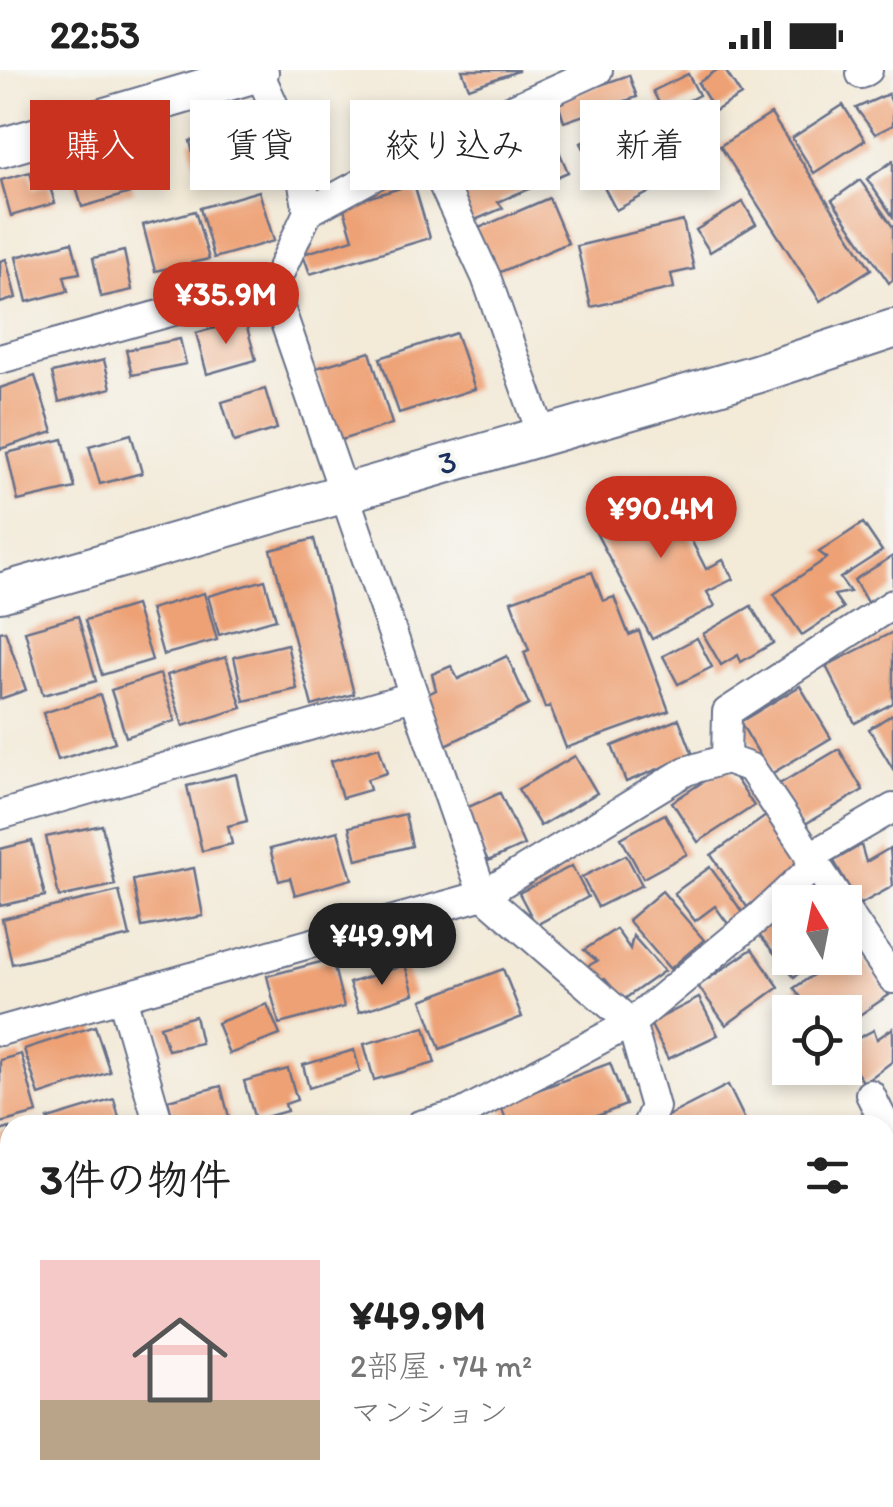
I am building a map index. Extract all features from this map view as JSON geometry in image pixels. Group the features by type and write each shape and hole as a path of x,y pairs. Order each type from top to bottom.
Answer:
{"street":[{"path":"513,100 551,79 598,70"},
{"path":"0,148 258,71 299,162 308,212 275,283 281,311 483,895 631,1024 655,1107 651,1115"},
{"path":"308,212 350,189"},
{"path":"445,190 486,278 542,434"},
{"path":"0,359 275,283"},
{"name":"3","path":"0,593 756,374 893,329"},
{"path":"726,758 727,712 893,604"},
{"path":"0,815 413,696"},
{"path":"0,1031 483,895 686,771 726,758 751,768 829,885"},
{"path":"457,1115 631,1024 759,917 812,861 893,808"},
{"path":"862,933 893,978"},
{"path":"122,997 157,1115"},
{"path":"870,1094 880,1115"}],"building":[{"path":"462,70 518,70 518,71 469,88"},
{"path":"717,70 725,70 741,95 720,108 720,100 708,100 698,83"},
{"path":"688,74 699,95 689,100 658,100 653,91"},
{"path":"629,75 637,97 580,100 580,117 564,122 557,100"},
{"path":"888,94 893,105 893,125 875,134 856,108"},
{"path":"843,105 865,140 814,173 792,138"},
{"path":"771,114 871,269 820,301 720,146"},
{"path":"560,154 568,172 560,175"},
{"path":"893,161 893,217 867,179"},
{"path":"30,172 30,190 51,190 55,203 11,216 1,180"},
{"path":"860,180 893,227 893,280 889,283 832,200"},
{"path":"77,190 133,190 134,192 82,207"},
{"path":"394,190 416,190 430,238 310,274 303,254 353,239 343,205"},
{"path":"454,190 526,190 498,202 503,208 468,223"},
{"path":"606,190 654,190 616,210"},
{"path":"259,191 274,241 214,258 200,208"},
{"path":"549,198 568,243 491,276 472,231"},
{"path":"743,202 756,224 710,252 696,230"},
{"path":"195,211 209,259 155,271 143,225"},
{"path":"683,221 694,269 671,274 674,288 591,307 577,246"},
{"path":"72,242 80,273 64,276 68,291 27,302 16,257"},
{"path":"124,251 132,290 101,297 93,258"},
{"path":"6,259 16,298 0,303 0,261"},
{"path":"245,320 256,360 207,374 196,333"},
{"path":"456,333 475,389 399,413 380,358"},
{"path":"180,339 186,364 132,375 126,350"},
{"path":"370,352 392,424 338,441 316,368"},
{"path":"104,360 111,388 59,402 52,373"},
{"path":"35,376 53,432 0,449 0,388"},
{"path":"265,389 277,429 234,442 222,402"},
{"path":"131,434 142,473 100,484 89,446"},
{"path":"63,439 75,488 18,501 7,453"},
{"path":"679,482 695,513 684,526 706,569 723,560 733,579 707,592 715,606 652,639 593,527"},
{"path":"863,523 882,551 840,578 850,592 834,595 843,608 802,635 774,594 827,558 819,552"},
{"path":"314,539 354,694 312,706 271,550"},
{"path":"893,556 893,589 868,604 854,580"},
{"path":"592,572 603,601 614,597 629,635 639,631 669,711 566,748 550,706 545,708 524,652 529,650 511,601"},
{"path":"265,580 276,619 219,635 208,596"},
{"path":"204,593 217,640 163,655 150,609"},
{"path":"135,605 152,660 102,675 85,620"},
{"path":"751,606 773,643 741,662 738,655 721,665 703,634"},
{"path":"78,616 96,681 43,695 25,631"},
{"path":"5,631 26,690 0,699 0,632"},
{"path":"893,632 893,703 855,723 826,666"},
{"path":"697,638 712,667 678,684 663,656"},
{"path":"287,644 297,689 244,701 234,657"},
{"path":"507,656 529,705 446,745 422,697 436,690 432,674 451,666 458,679"},
{"path":"226,657 242,708 183,726 167,675"},
{"path":"160,674 175,721 126,737 111,690"},
{"path":"800,686 831,738 771,774 740,722"},
{"path":"100,695 115,742 58,760 43,713"},
{"path":"893,714 893,769 869,729"},
{"path":"679,719 693,755 626,782 612,746"},
{"path":"379,747 387,773 367,779 370,790 342,798 331,761"},
{"path":"839,749 863,790 800,827 776,786"},
{"path":"575,756 597,793 540,826 518,789"},
{"path":"727,766 754,806 698,842 672,802"},
{"path":"236,774 247,821 228,826 232,844 202,851 187,786"},
{"path":"500,793 524,845 488,861 464,809"},
{"path":"405,814 412,846 357,860 349,827"},
{"path":"665,814 687,854 643,878 621,838"},
{"path":"766,816 803,868 779,885 772,885 772,890 747,907 711,855"},
{"path":"102,825 115,885 59,897 46,837"},
{"path":"338,831 352,879 295,895 290,878 279,881 270,849"},
{"path":"32,841 45,896 0,906 0,849"},
{"path":"861,845 866,862 890,848 893,886 862,903 862,885 848,885 834,861"},
{"path":"626,855 642,885 598,907 582,877"},
{"path":"572,866 588,897 536,925 519,893"},
{"path":"710,867 746,917 731,928 715,906 695,921 674,893"},
{"path":"194,868 203,916 142,927 133,880"},
{"path":"119,891 130,936 12,964 2,919"},
{"path":"662,891 704,940 670,969 628,920"},
{"path":"772,915 772,951 754,929"},
{"path":"616,929 630,949 633,936 664,971 623,1000 605,979 593,985 582,969 597,961 584,950"},
{"path":"752,949 779,987 726,1025 698,986"},
{"path":"862,956 889,995 862,1013 862,995 799,995 794,988 813,975 862,975"},
{"path":"332,959 344,1007 279,1024 267,976"},
{"path":"405,965 414,994 359,1012 349,983"},
{"path":"503,969 522,1017 440,1049 422,1000"},
{"path":"699,998 718,1035 668,1059 650,1023"},
{"path":"267,1004 280,1035 229,1054 217,1023"},
{"path":"195,1016 201,1043 168,1050 160,1026"},
{"path":"95,1026 110,1072 39,1095 24,1049"},
{"path":"425,1027 435,1063 374,1080 364,1044"},
{"path":"893,1028 893,1061 864,1083 862,1036 874,1030 877,1039"},
{"path":"354,1050 360,1072 309,1088 303,1065"},
{"path":"21,1054 37,1113 0,1115 0,1060"},
{"path":"610,1063 626,1105 600,1115 504,1115 500,1104"},
{"path":"288,1069 297,1100 285,1104 287,1111 254,1115 244,1081"},
{"path":"728,1085 743,1115 670,1115"},
{"path":"221,1086 228,1115 171,1115 168,1100"},
{"path":"114,1099 118,1115 61,1115"}]}
